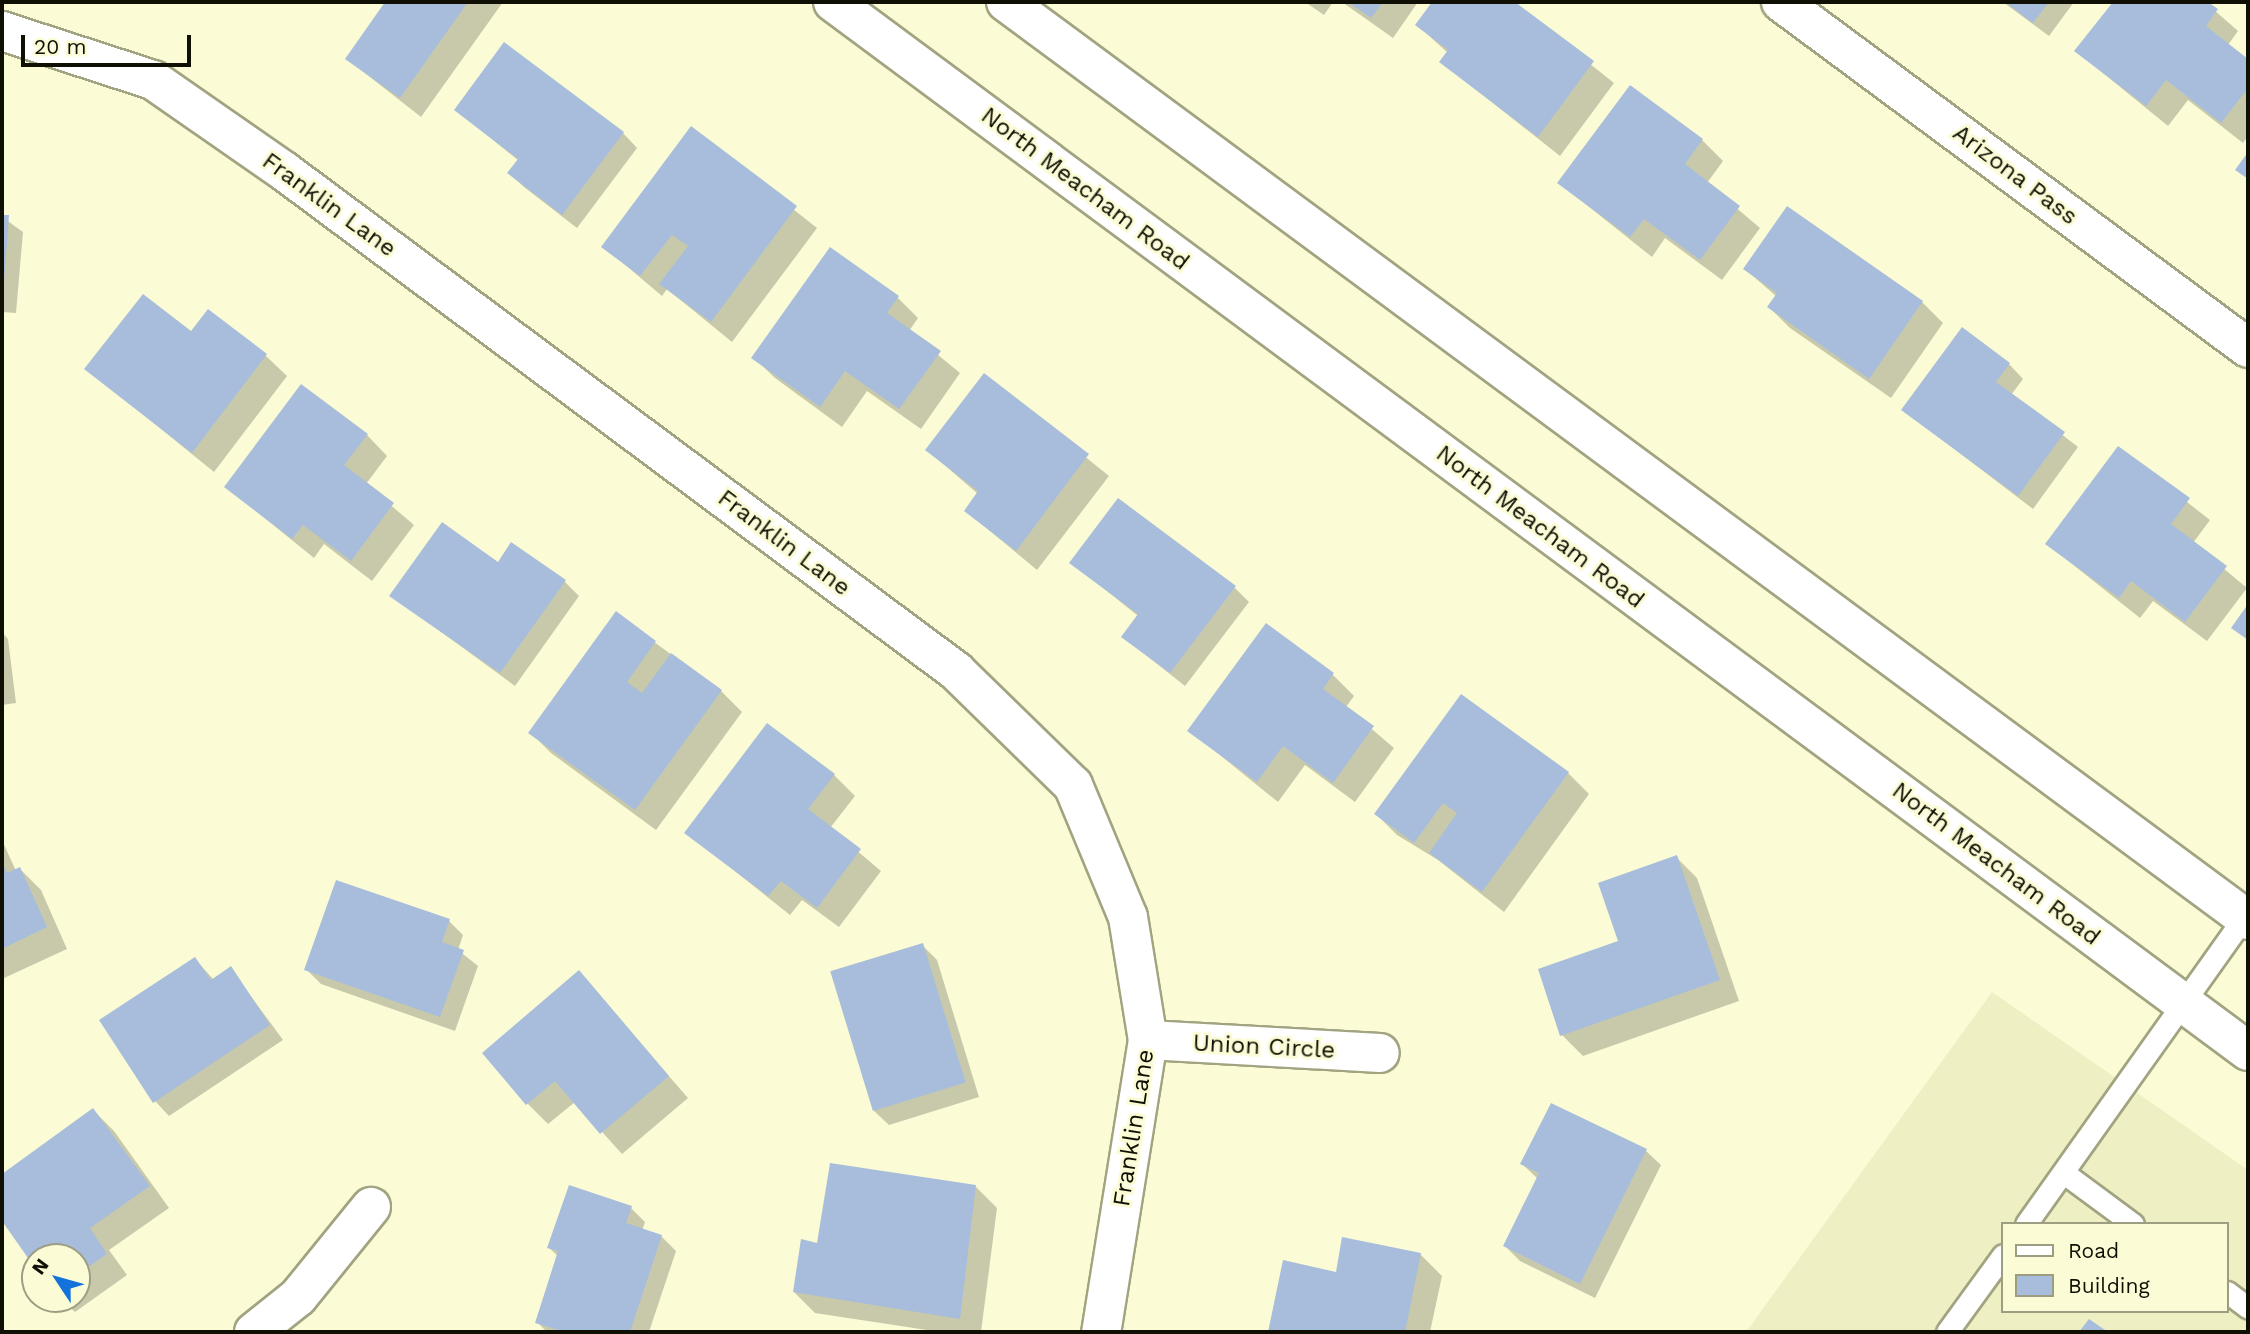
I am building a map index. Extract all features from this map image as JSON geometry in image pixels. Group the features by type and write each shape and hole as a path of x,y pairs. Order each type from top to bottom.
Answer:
{"main road":[{"name":"North Meacham Road","path":"833,2 2248,1051"},
{"path":"1006,2 2246,919"},
{"name":"Arizona Pass","path":"1781,2 2248,348"},
{"name":"Franklin Lane","path":"2,30 153,80 284,171 956,671 1073,785 1128,917 1149,1040 1101,1332"},
{"name":"Union Circle","path":"1149,1040 1380,1053"},
{"path":"254,1332 298,1297 371,1207"}],"lane":[{"path":"2027,1222 2246,919"},
{"path":"2064,1173 2130,1222"},
{"path":"1947,1332 2002,1256"},
{"path":"2229,1294 2248,1308"}],"shaded area":[{"path":"1992,992 2248,1170 2248,1332 1746,1332"}],"building":[{"path":"385,2 468,2 400,98 345,59"},
{"path":"1348,2 1383,2 1371,18"},
{"path":"1432,2 1515,2 1594,61 1538,137 1439,62 1448,50 1415,25"},
{"path":"2005,2 2049,2 2033,23"},
{"path":"2113,2 2208,2 2218,9 2206,26 2248,59 2248,88 2221,123 2166,80 2146,106 2074,51"},
{"path":"504,42 624,132 562,215 507,173 518,159 454,110"},
{"path":"1630,85 1703,139 1685,164 1740,206 1700,260 1644,219 1630,237 1557,183"},
{"path":"691,126 797,206 711,322 659,284 688,246 672,235 640,276 601,247"},
{"path":"2248,152 2248,179 2235,170"},
{"path":"1787,206 1923,301 1869,379 1767,307 1777,293 1743,269"},
{"path":"2,215 9,215 4,282 2,282"},
{"path":"830,247 899,296 887,313 941,351 899,409 845,371 820,407 751,358"},
{"path":"143,294 191,331 208,309 267,354 192,453 84,369"},
{"path":"1962,327 2010,363 1996,382 2065,432 2018,496 1901,410"},
{"path":"984,373 1089,454 1016,551 964,511 978,491 925,450"},
{"path":"301,384 368,434 344,465 394,503 351,561 303,525 292,539 224,487"},
{"path":"2118,446 2190,498 2171,524 2227,566 2185,622 2131,581 2119,598 2045,544"},
{"path":"1118,498 1236,586 1170,673 1121,637 1138,614 1069,563"},
{"path":"442,522 498,562 511,542 566,580 500,673 389,596"},
{"path":"2248,604 2248,640 2231,628"},
{"path":"616,611 656,641 627,682 642,693 671,653 722,690 635,810 528,733"},
{"path":"1266,623 1334,673 1323,689 1374,726 1333,783 1283,746 1257,782 1187,731"},
{"path":"1461,694 1569,772 1482,892 1429,853 1457,813 1443,803 1414,843 1374,814"},
{"path":"767,723 835,774 808,809 861,849 817,908 781,881 768,896 684,833"},
{"path":"1677,855 1720,980 1560,1036 1538,969 1618,941 1598,883"},
{"path":"2,862 7,873 20,867 47,927 2,949"},
{"path":"336,880 450,919 442,942 464,950 440,1017 304,970"},
{"path":"923,943 966,1083 873,1111 830,971"},
{"path":"195,957 211,980 231,966 270,1025 153,1103 99,1020"},
{"path":"579,970 669,1076 600,1134 555,1081 526,1105 482,1053"},
{"path":"1551,1103 1647,1149 1580,1284 1503,1246 1539,1173 1520,1164"},
{"path":"93,1108 150,1186 90,1228 107,1254 91,1265 91,1243 21,1243 21,1248 2,1221 2,1174"},
{"path":"830,1163 976,1185 960,1319 793,1292 801,1239 817,1243"},
{"path":"569,1185 632,1206 626,1223 662,1235 630,1332 565,1332 535,1323 558,1251 547,1248"},
{"path":"1342,1237 1421,1253 1405,1332 1268,1332 1283,1260 1336,1272"},
{"path":"2089,1319 2108,1332 2079,1332"}]}
